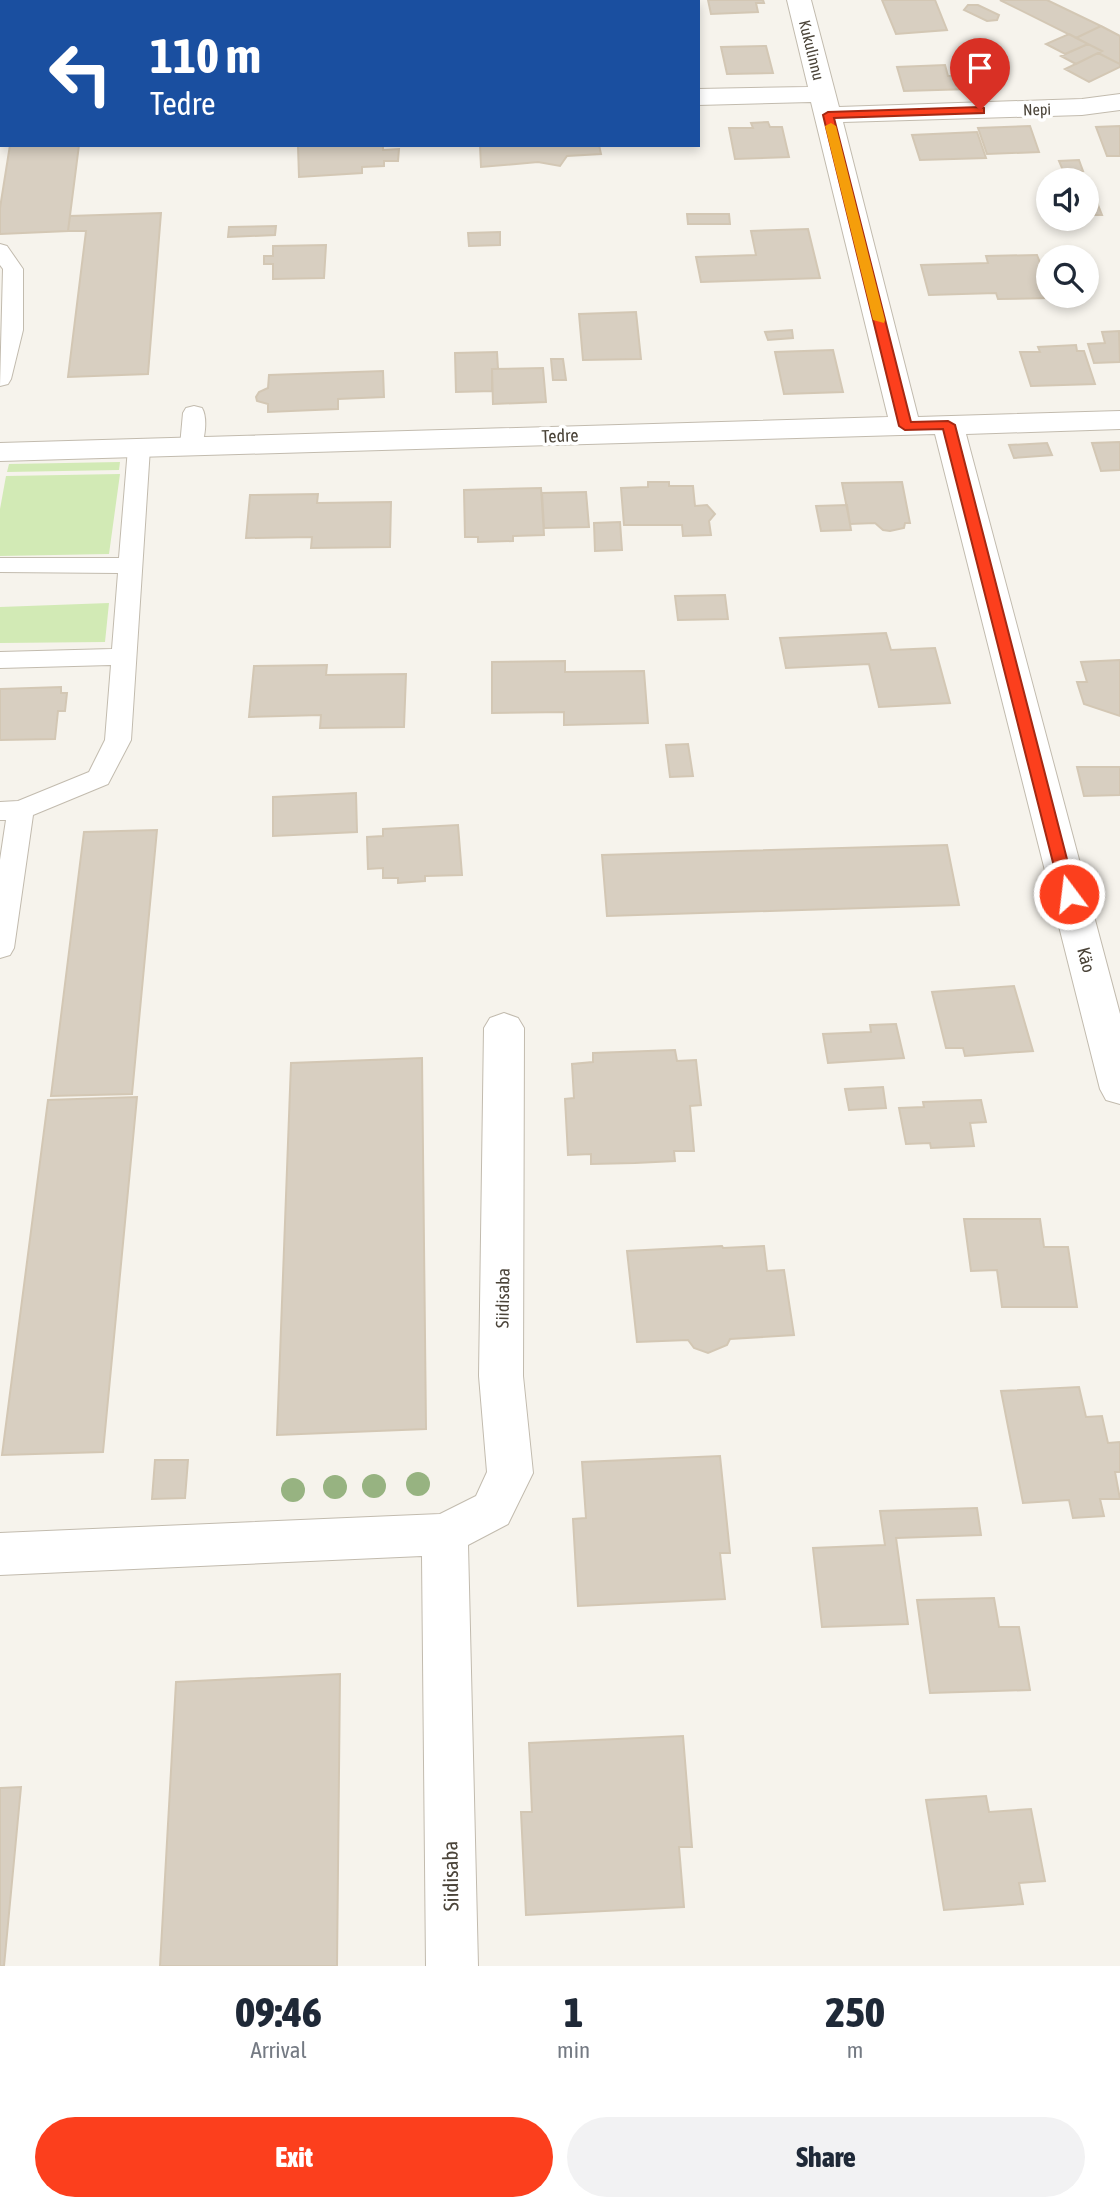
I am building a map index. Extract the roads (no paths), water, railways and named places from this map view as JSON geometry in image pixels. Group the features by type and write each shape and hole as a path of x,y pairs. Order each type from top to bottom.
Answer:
{"street":[{"name":"Kukulinnu","path":"800,0 905,426"},
{"name":"Nepi","path":"700,97 825,105 1082,107 1120,102"},
{"name":"Tedre","path":"0,453 1120,420"},
{"name":"Käo","path":"948,425 1120,1089"},
{"name":"Siidisaba","path":"0,1554 445,1534 492,1510 510,1473 501,1376 504,1028"},
{"name":"Siidisaba","path":"445,1534 452,1966"}],"lane":[{"path":"0,250 13,269 12,330 0,379"},
{"path":"191,446 194,413"},
{"path":"0,948 11,811 99,778 118,740 139,448"},
{"path":"0,565 130,566"},
{"path":"0,660 123,657"}]}
